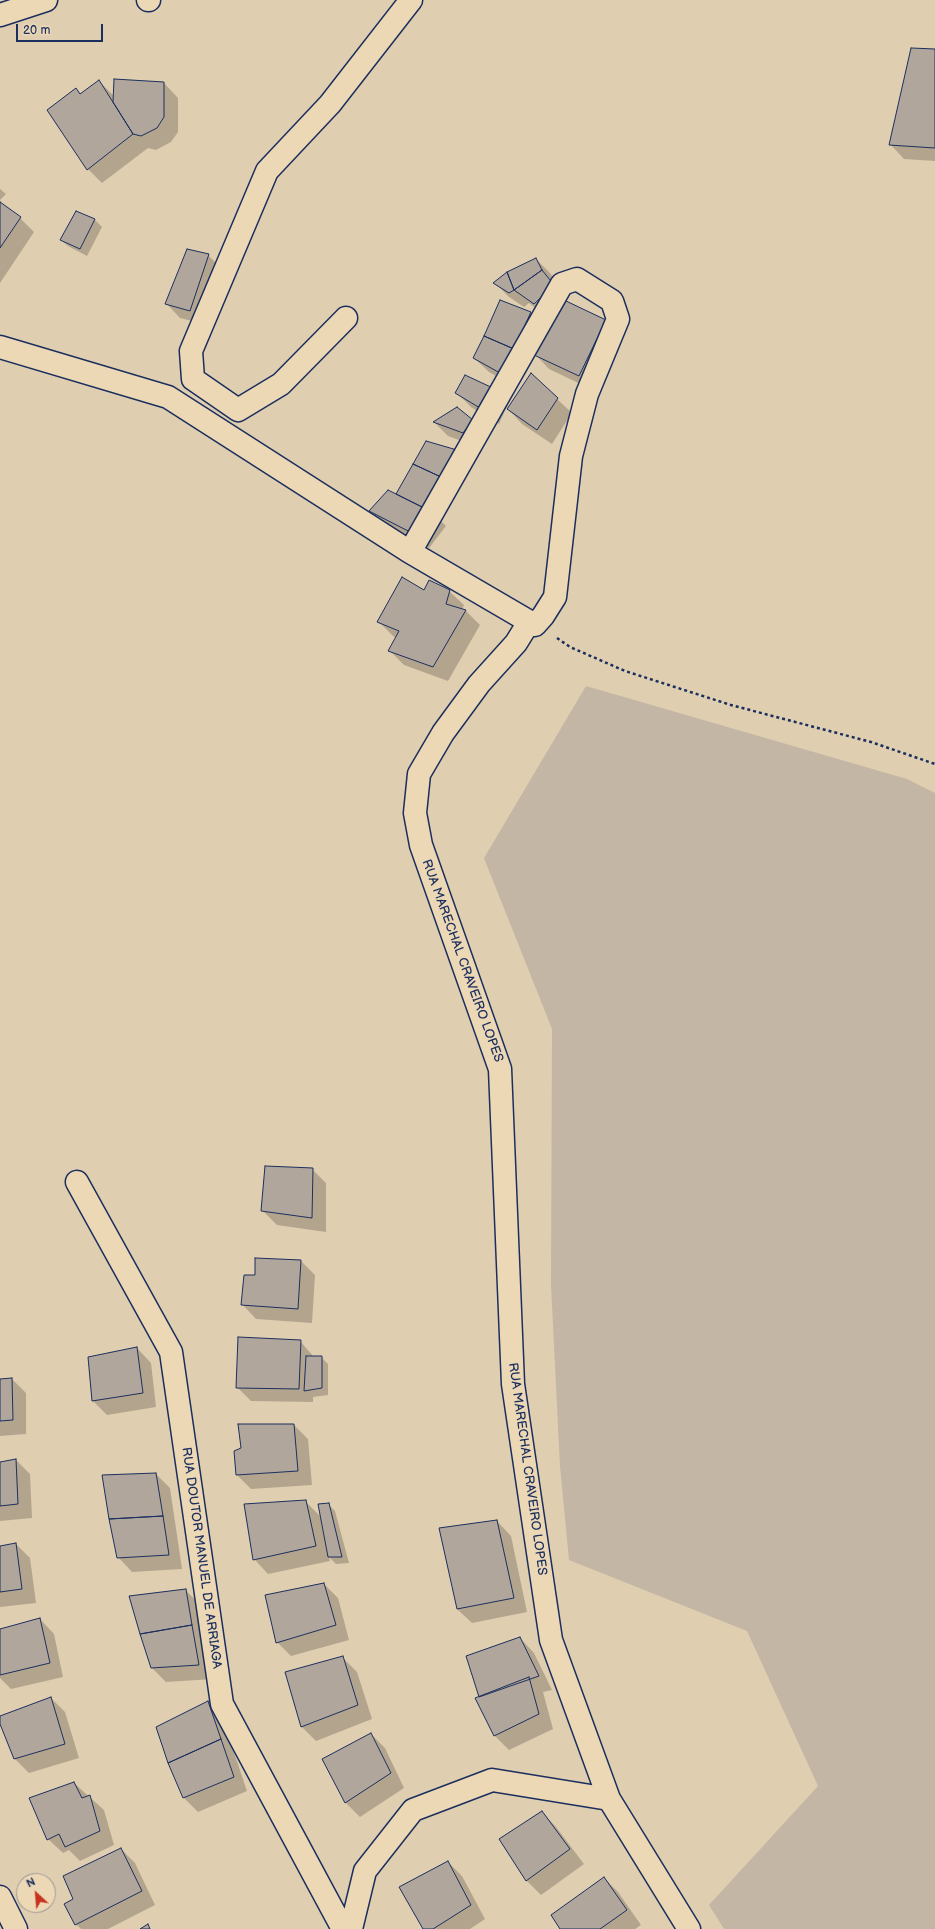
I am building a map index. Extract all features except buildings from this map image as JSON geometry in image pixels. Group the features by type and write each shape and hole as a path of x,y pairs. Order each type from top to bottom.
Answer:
{"street":[{"path":"0,15 46,0"},
{"path":"346,318 281,384 238,410 192,380 192,351 267,171 330,104 411,0"},
{"name":"RUA MARECHAL CRAVEIRO LOPES","path":"410,552 562,284 577,279 612,301 618,318 587,394 571,456 555,597 543,616 532,623 479,684 443,733 419,774 415,813 421,845 500,1069 513,1384 550,1640 609,1799 689,1929"},
{"path":"0,347 168,398 410,552 532,623"},
{"name":"RUA DOUTOR MANUEL DE ARRIAGA","path":"77,1182 171,1352 222,1704 342,1929"},
{"path":"352,1929 364,1871 413,1810 492,1780 609,1799"},
{"path":"0,1897 16,1929"}],"path":[{"path":"532,623 570,647 625,671 731,704 871,742 935,764"}],"shaded area":[{"path":"586,686 907,779 935,793 935,1929 724,1929 709,1905 818,1786 747,1631 569,1560 560,1466 551,1285 552,1029 484,858"}]}
